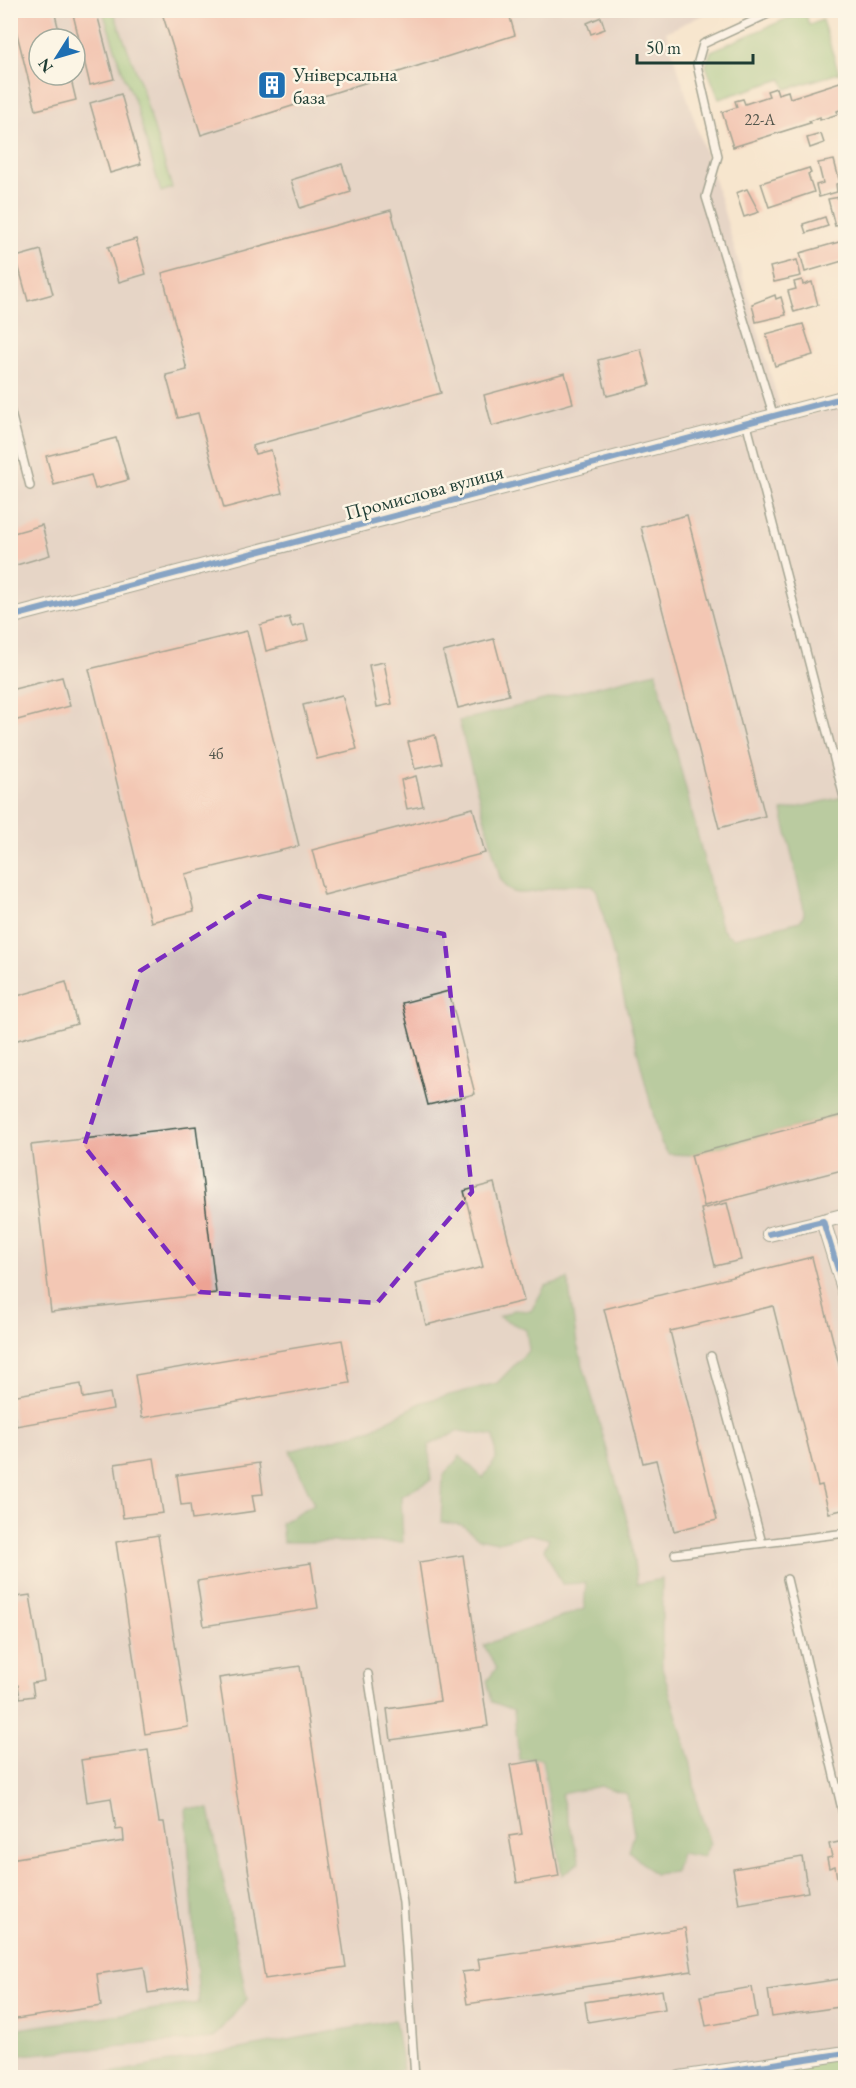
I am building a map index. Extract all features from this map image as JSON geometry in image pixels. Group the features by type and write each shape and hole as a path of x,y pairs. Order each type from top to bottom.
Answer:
{"street":[{"name":"Промислова вулиця","path":"10,617 846,397"},
{"path":"769,1234 846,1215"},
{"path":"823,1221 846,1295"},
{"path":"680,2078 846,2053"}],"lane":[{"path":"774,417 706,197 718,156 697,65 703,44 777,10"},
{"path":"10,409 30,486"},
{"path":"747,424 846,805"},
{"path":"711,1356 762,1543"},
{"path":"675,1554 846,1533"},
{"path":"787,1579 846,1826"},
{"path":"368,1674 403,1903 415,2078"}],"highlighted area":[{"path":"260,896 444,934 472,1192 377,1303 200,1292 84,1146 140,971"}],"shaded area":[{"path":"11,11 712,11 666,32 721,201 784,422 845,405 845,2053 776,2064 778,2078 11,2078"}],"green space":[{"path":"103,11 113,11 139,79 172,188 161,192 134,99"},
{"path":"805,11 809,25 822,20 839,73 786,89 782,79 719,99 706,66 711,51"},
{"path":"656,672 721,927 726,934 734,938 800,921 804,914 803,905 782,811 843,797 846,805 845,1114 691,1155 668,1154 660,1141 597,891 594,887 573,885 521,893 511,891 505,886 500,878 459,721"},
{"path":"568,1279 577,1344 629,1527 637,1584 662,1579 662,1667 691,1764 697,1803 710,1844 703,1857 681,1853 675,1872 654,1874 629,1851 634,1834 627,1794 601,1786 561,1794 580,1862 562,1875 542,1760 538,1758 519,1760 514,1710 492,1702 487,1681 496,1669 484,1645 584,1609 586,1583 562,1584 544,1549 549,1539 530,1534 498,1542 478,1538 462,1525 441,1522 443,1476 460,1456 483,1478 496,1459 494,1436 459,1431 429,1445 431,1480 401,1496 403,1542 283,1542 281,1523 314,1504 290,1451 372,1429 422,1402 497,1383 529,1350 526,1330 499,1317 514,1310 531,1311 545,1286"},
{"path":"186,1808 209,1809 247,1999 214,2038 11,2056 11,2030 199,2003"},
{"path":"395,2020 403,2070 358,2078 89,2077"},
{"path":"845,2053 845,2077 778,2077 775,2063"}],"building":[{"path":"11,10 54,10 58,27 27,27 27,74"},
{"path":"72,10 96,10 114,79 90,85 87,72 87,27 76,27"},
{"name":"Універсальна база","path":"161,10 508,10 515,35 201,135"},
{"path":"601,17 605,29 591,34 587,23"},
{"path":"846,80 846,108 837,111 838,114 820,120 820,117 809,121 810,123 733,147 722,112 737,107 735,101 743,99 745,104 769,96 767,91 776,88 778,94 788,91 790,98"},
{"path":"30,87 73,87 76,100 36,110"},
{"path":"121,94 141,164 110,173 90,103"},
{"path":"821,134 824,143 810,148 807,138"},
{"path":"834,160 840,183 836,184 837,192 819,197 816,185 823,183 818,163"},
{"path":"342,164 351,192 300,208 291,180"},
{"path":"809,168 811,173 808,174 814,192 769,207 761,183"},
{"path":"747,189 759,212 744,217 736,193"},
{"path":"846,196 846,223 835,226 828,199"},
{"path":"391,210 441,393 252,446 255,454 271,450 282,493 224,508 198,413 178,418 166,375 187,370 162,273"},
{"path":"825,217 828,226 806,233 803,224"},
{"path":"136,239 146,274 119,282 108,247"},
{"path":"846,240 846,260 805,272 800,253"},
{"path":"41,250 53,294 28,301 16,257"},
{"path":"797,260 801,276 774,282 770,267"},
{"path":"802,280 803,285 812,282 818,305 794,312 788,291 796,289 794,282"},
{"path":"775,295 776,299 781,297 786,315 756,322 752,304"},
{"path":"803,324 813,355 775,366 766,334"},
{"path":"641,349 650,385 607,396 598,360"},
{"path":"565,373 573,403 492,426 484,395"},
{"path":"116,438 128,480 95,489 91,475 54,485 46,456"},
{"path":"687,515 765,816 719,828 641,527"},
{"path":"42,525 50,555 10,567 10,534"},
{"path":"289,617 292,627 304,624 308,640 266,651 260,625"},
{"path":"247,631 299,846 185,874 194,911 151,922 89,669"},
{"path":"494,639 509,695 458,708 443,652"},
{"path":"384,662 392,704 377,707 369,665"},
{"path":"62,677 70,706 10,722 10,690"},
{"path":"342,695 357,749 317,759 303,705"},
{"path":"435,735 442,763 415,769 408,742"},
{"path":"416,776 423,806 407,809 401,780"},
{"path":"473,808 485,853 324,895 312,850"},
{"path":"66,982 77,1024 10,1042 10,998"},
{"path":"449,991 475,1094 428,1105 402,1003"},
{"path":"846,1114 846,1169 704,1206 691,1155"},
{"path":"196,1126 216,1293 51,1312 31,1145"},
{"path":"494,1183 524,1301 426,1325 416,1284 483,1267 464,1191"},
{"path":"727,1203 741,1260 715,1266 701,1209"},
{"path":"812,1257 846,1392 846,1509 829,1513 822,1485 818,1486 773,1306 670,1331 717,1520 674,1531 656,1460 643,1463 604,1309"},
{"path":"342,1340 350,1383 142,1418 135,1375"},
{"path":"81,1384 83,1398 110,1393 113,1409 16,1426 11,1396"},
{"path":"154,1458 163,1513 123,1518 115,1464"},
{"path":"259,1463 263,1494 252,1495 255,1511 192,1520 190,1504 181,1505 177,1475"},
{"path":"158,1535 188,1727 145,1734 116,1542"},
{"path":"463,1555 488,1726 391,1740 387,1709 440,1701 419,1562"},
{"path":"311,1563 318,1608 204,1626 197,1581"},
{"path":"30,1595 44,1681 32,1683 34,1696 20,1698 18,1685 10,1686 10,1598"},
{"path":"300,1666 346,1967 265,1979 219,1678"},
{"path":"148,1750 159,1822 164,1822 189,1987 148,1993 144,1967 97,1974 101,2006 10,2020 10,1859 124,1841 123,1829 116,1830 111,1798 87,1802 81,1760"},
{"path":"539,1760 559,1876 517,1883 509,1836 522,1834 510,1765"},
{"path":"844,1841 846,1876 837,1878 835,1866 829,1868 827,1858 832,1857 829,1844"},
{"path":"802,1857 808,1892 739,1904 733,1869"},
{"path":"685,1928 692,1971 467,2004 462,1972 480,1970 478,1959"},
{"path":"846,1978 846,2006 772,2017 768,1990"},
{"path":"752,1987 757,2017 706,2026 700,1996"},
{"path":"662,1990 665,2009 588,2022 585,2002"}],"cycle path":[{"path":"10,617 846,397"},
{"path":"769,1234 823,1221 846,1295"},
{"path":"680,2078 846,2053"}],"place":[{"name":"Універсальна база","path":"272,85"}]}
